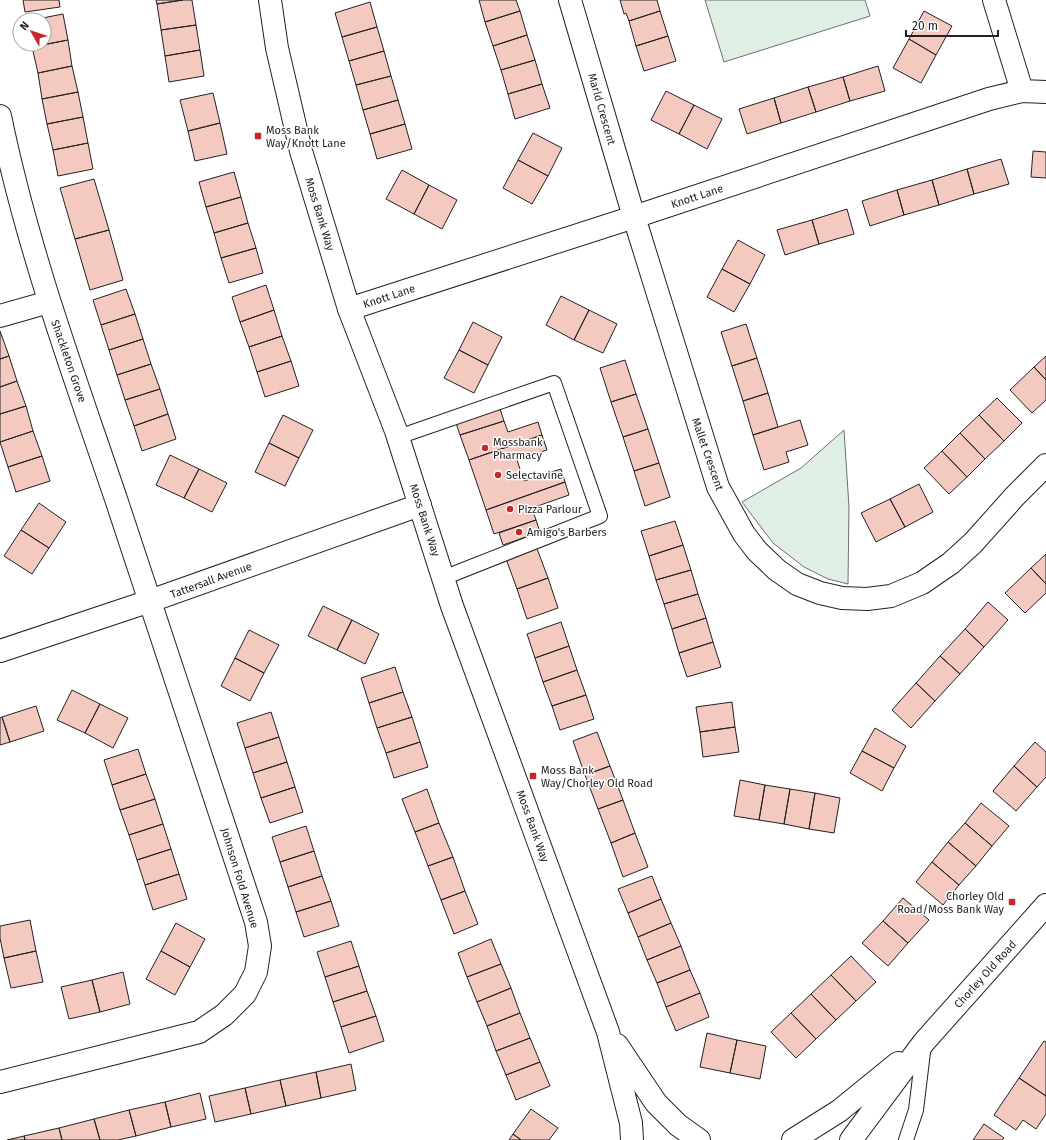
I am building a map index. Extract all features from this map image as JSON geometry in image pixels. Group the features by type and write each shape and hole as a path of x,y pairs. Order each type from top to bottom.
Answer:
{"main road":[{"name":"Moss Bank Way","path":"270,0 277,48 301,151 349,309 398,437 455,614 608,1032 630,1123 632,1140"},
{"name":"Marld Crescent","path":"570,0 634,217"},
{"path":"994,0 1022,92"},
{"name":"Knott Lane","path":"349,309 634,217 989,99 1022,92 1046,92"},
{"name":"Shackleton Grove","path":"0,116 8,156 49,302 150,601"},
{"name":"Mallet Crescent","path":"634,217 718,487 744,534 757,551 777,570 797,584 820,593 842,598 867,599 891,596 922,583 951,563 973,544 1015,496 1046,465"},
{"path":"0,316 49,302"},
{"name":"Tattersall Avenue","path":"0,651 150,601 420,505"},
{"name":"Johnson Fold Avenue","path":"0,1082 199,1032 224,1015 245,994 256,972 260,946 256,922 150,601"},
{"name":"Chorley Old Road","path":"851,1140 924,1042 1046,905"},
{"name":"Moss Bank Way","path":"608,1032 656,1103 678,1125 699,1140"},
{"name":"Chorley Old Road","path":"793,1140 839,1111 924,1042"}],"lane":[{"path":"398,437 554,383 600,516 443,578"},
{"path":"906,1140 916,1110 924,1042"}],"green space":[{"path":"705,0 865,0 870,16 724,62"},
{"path":"844,430 849,507 848,584 828,579 804,567 773,543 742,502 801,468"}],"building":[{"path":"23,0 59,0 60,7 25,12"},
{"path":"156,0 183,0 157,4"},
{"path":"192,0 196,25 161,30 157,4"},
{"path":"479,0 516,0 520,11 485,22"},
{"path":"620,0 657,0 660,11 629,21 626,13 624,14"},
{"path":"370,2 377,27 342,37 335,13"},
{"path":"520,11 527,35 493,46 485,22"},
{"path":"660,11 668,36 636,46 629,21"},
{"path":"924,11 952,26 936,55 909,39"},
{"path":"63,14 68,40 52,43 52,16"},
{"path":"196,25 200,50 165,56 161,30"},
{"path":"377,27 384,51 349,61 342,37"},
{"path":"527,35 535,60 501,70 493,46"},
{"path":"668,36 676,61 644,71 636,46"},
{"path":"909,39 936,55 921,83 893,68"},
{"path":"68,40 72,66 38,73 33,52 52,52 52,43"},
{"path":"200,50 204,76 169,82 165,56"},
{"path":"384,51 391,76 356,85 349,61"},
{"path":"535,60 542,84 508,94 501,70"},
{"path":"72,66 78,92 42,99 38,73"},
{"path":"878,66 885,91 850,101 843,77"},
{"path":"391,76 398,100 363,110 356,85"},
{"path":"843,77 850,101 816,112 808,87"},
{"path":"542,84 550,108 515,119 508,94"},
{"path":"808,87 816,112 781,123 774,98"},
{"path":"666,91 694,105 679,134 651,120"},
{"path":"78,92 83,117 47,124 42,99"},
{"path":"213,93 220,123 188,131 180,100"},
{"path":"774,98 781,123 747,134 739,109"},
{"path":"398,100 405,124 370,134 363,110"},
{"path":"694,105 722,119 707,149 679,134"},
{"path":"83,117 88,143 53,150 47,124"},
{"path":"220,123 227,154 195,161 188,131"},
{"path":"405,124 412,149 377,159 370,134"},
{"path":"533,133 562,148 548,176 518,160"},
{"path":"88,143 93,169 58,176 53,150"},
{"path":"1033,151 1046,152 1046,178 1031,177"},
{"path":"1001,159 1009,184 974,194 967,169"},
{"path":"518,160 548,176 532,204 503,188"},
{"path":"967,169 974,194 939,205 932,180"},
{"path":"402,170 429,185 414,214 386,199"},
{"path":"234,172 241,197 206,207 199,182"},
{"path":"94,179 109,230 75,239 60,188"},
{"path":"932,180 939,205 904,215 897,190"},
{"path":"429,185 457,200 442,229 414,214"},
{"path":"897,190 904,215 870,226 862,201"},
{"path":"241,197 248,223 214,233 206,207"},
{"path":"847,209 854,234 819,244 812,220"},
{"path":"812,220 819,244 785,255 777,230"},
{"path":"248,223 256,248 221,258 214,233"},
{"path":"109,230 123,280 90,290 75,239"},
{"path":"738,240 765,255 750,284 722,269"},
{"path":"256,248 263,273 229,283 221,258"},
{"path":"722,269 750,284 734,312 707,297"},
{"path":"266,285 274,310 240,322 232,297"},
{"path":"126,289 135,314 101,325 93,300"},
{"path":"561,296 589,310 574,340 546,325"},
{"path":"274,310 282,336 249,347 240,322"},
{"path":"589,310 617,324 603,353 574,340"},
{"path":"135,314 143,339 109,350 101,325"},
{"path":"473,322 502,337 488,365 459,350"},
{"path":"746,324 757,358 732,366 721,332"},
{"path":"0,331 9,356 0,359"},
{"path":"282,336 291,361 257,372 249,347"},
{"path":"143,339 151,364 117,375 109,350"},
{"path":"459,350 488,365 474,393 444,378"},
{"path":"9,356 17,381 0,387 0,359"},
{"path":"1046,356 1046,380 1034,367"},
{"path":"757,358 768,393 743,401 732,366"},
{"path":"625,360 636,394 611,402 600,368"},
{"path":"291,361 299,386 265,397 257,372"},
{"path":"151,364 160,389 125,400 117,375"},
{"path":"1034,367 1046,380 1046,400 1032,413 1010,390"},
{"path":"17,381 26,406 0,414 0,387"},
{"path":"160,389 168,414 134,426 125,400"},
{"path":"768,393 778,427 753,435 743,401"},
{"path":"636,394 648,429 623,437 611,402"},
{"path":"997,398 1022,423 1004,441 979,415"},
{"path":"26,406 33,431 0,442 0,414"},
{"path":"500,409 504,421 460,435 456,423"},
{"path":"168,414 176,439 142,451 134,426"},
{"path":"283,415 313,430 299,458 269,443"},
{"path":"979,415 1004,441 985,459 960,433"},
{"path":"800,420 808,445 786,452 789,462 764,470 753,435"},
{"name":"Mossbank Pharmacy","path":"504,421 508,432 538,422 542,435 469,460 460,435"},
{"path":"648,429 659,463 634,471 623,437"},
{"path":"33,431 42,456 8,467 0,442"},
{"path":"960,433 985,459 967,477 942,451"},
{"name":"Selectavine","path":"542,435 547,450 517,460 524,481 561,469 565,482 486,510 469,460"},
{"path":"269,443 299,458 285,486 255,472"},
{"path":"942,451 967,477 949,494 924,468"},
{"path":"170,455 199,469 184,498 156,485"},
{"path":"42,456 50,481 16,492 8,467"},
{"path":"659,463 670,497 645,506 634,471"},
{"path":"199,469 227,483 212,512 184,498"},
{"name":"Pizza Parlour","path":"565,482 569,495 532,508 536,520 494,534 486,510"},
{"path":"919,484 933,512 905,527 890,499"},
{"path":"890,499 905,527 876,542 861,513"},
{"path":"39,503 66,522 49,548 21,530"},
{"name":"Amigo's Barbers","path":"536,520 540,532 503,545 499,533"},
{"path":"675,521 683,545 649,556 641,531"},
{"path":"21,530 49,548 32,574 4,556"},
{"path":"683,545 691,570 656,580 649,556"},
{"path":"536,546 548,578 517,589 505,556"},
{"path":"1046,554 1046,584 1031,568"},
{"path":"1031,568 1046,584 1046,593 1025,613 1005,593"},
{"path":"691,570 698,594 664,604 656,580"},
{"path":"548,578 558,608 527,619 517,589"},
{"path":"698,594 706,618 672,629 664,604"},
{"path":"988,602 1008,620 984,647 965,629"},
{"path":"323,606 352,620 337,650 308,636"},
{"path":"706,618 713,642 679,653 672,629"},
{"path":"352,620 379,634 365,664 337,650"},
{"path":"561,622 569,646 535,658 527,634"},
{"path":"965,629 984,647 960,674 940,656"},
{"path":"249,630 279,645 264,673 235,658"},
{"path":"713,642 721,667 687,677 679,653"},
{"path":"569,646 577,670 543,682 535,658"},
{"path":"940,656 960,674 935,701 916,683"},
{"path":"235,658 264,673 250,701 221,686"},
{"path":"395,667 403,692 369,703 361,678"},
{"path":"577,670 586,695 552,706 543,682"},
{"path":"916,683 935,701 911,728 892,710"},
{"path":"72,690 100,704 85,733 57,720"},
{"path":"403,692 412,717 377,728 369,703"},
{"path":"586,695 594,719 560,730 552,706"},
{"path":"732,702 735,727 700,732 696,707"},
{"path":"100,704 128,718 113,748 85,733"},
{"path":"36,706 44,731 10,742 2,717"},
{"path":"271,712 279,737 245,748 237,723"},
{"path":"2,717 10,742 0,745 0,718"},
{"path":"412,717 420,742 386,753 377,728"},
{"path":"735,727 739,752 703,757 700,732"},
{"path":"875,728 906,746 894,768 862,751"},
{"path":"597,732 610,766 585,775 573,741"},
{"path":"279,737 287,762 253,773 245,748"},
{"path":"420,742 428,767 394,778 386,753"},
{"path":"1035,742 1046,752 1046,777 1037,787 1014,766"},
{"path":"138,749 146,774 112,785 104,760"},
{"path":"862,751 894,768 882,791 850,773"},
{"path":"287,762 295,787 261,798 253,773"},
{"path":"610,766 623,800 598,809 585,775"},
{"path":"1014,766 1037,787 1016,811 993,791"},
{"path":"146,774 155,799 120,810 112,785"},
{"path":"740,780 765,785 759,820 734,816"},
{"path":"765,785 790,789 784,824 759,820"},
{"path":"295,787 303,812 270,823 261,798"},
{"path":"427,789 439,823 415,832 402,799"},
{"path":"790,789 815,793 809,829 784,824"},
{"path":"815,793 840,798 834,833 809,829"},
{"path":"155,799 163,824 129,835 120,810"},
{"path":"623,800 635,833 611,843 598,809"},
{"path":"981,803 1009,826 992,846 965,823"},
{"path":"439,823 453,857 428,866 415,832"},
{"path":"965,823 992,846 976,866 948,842"},
{"path":"163,824 171,849 137,860 129,835"},
{"path":"306,826 314,851 280,862 272,837"},
{"path":"635,833 648,867 623,877 611,843"},
{"path":"948,842 976,866 959,885 932,862"},
{"path":"171,849 179,874 145,885 137,860"},
{"path":"314,851 322,876 288,887 280,862"},
{"path":"453,857 465,891 441,900 428,866"},
{"path":"932,862 959,885 943,905 916,882"},
{"path":"179,874 187,899 153,910 145,885"},
{"path":"322,876 331,901 296,912 288,887"},
{"path":"652,876 661,899 628,913 618,889"},
{"path":"465,891 478,924 454,934 441,900"},
{"path":"903,898 929,920 908,943 883,921"},
{"path":"661,899 671,923 638,937 628,913"},
{"path":"331,901 339,926 304,937 296,912"},
{"path":"30,920 36,951 4,958 0,938 0,926"},
{"path":"883,921 908,943 888,966 862,943"},
{"path":"176,923 205,939 190,967 161,951"},
{"path":"671,923 681,946 647,960 638,937"},
{"path":"491,939 501,964 467,977 458,953"},
{"path":"351,941 359,966 325,977 317,952"},
{"path":"681,946 690,970 657,983 647,960"},
{"path":"36,951 43,982 11,988 4,958"},
{"path":"161,951 190,967 175,995 146,979"},
{"path":"851,956 876,982 856,1001 831,975"},
{"path":"501,964 511,988 477,1002 467,977"},
{"path":"359,966 367,991 333,1002 325,977"},
{"path":"690,970 700,993 666,1007 657,983"},
{"path":"123,972 130,1004 100,1012 92,980"},
{"path":"831,975 856,1001 836,1020 811,994"},
{"path":"92,980 100,1012 69,1019 61,987"},
{"path":"511,988 520,1013 487,1026 477,1002"},
{"path":"367,991 376,1016 341,1027 333,1002"},
{"path":"700,993 709,1017 676,1031 666,1007"},
{"path":"811,994 836,1020 816,1039 791,1013"},
{"path":"520,1013 530,1038 496,1051 487,1026"},
{"path":"791,1013 816,1039 796,1058 771,1032"},
{"path":"376,1016 384,1041 349,1053 341,1027"},
{"path":"707,1033 737,1040 730,1073 700,1067"},
{"path":"530,1038 540,1062 506,1075 496,1051"},
{"path":"737,1040 766,1046 760,1079 730,1073"},
{"path":"1044,1041 1046,1042 1046,1096 1019,1078"},
{"path":"540,1062 550,1086 516,1100 506,1075"},
{"path":"351,1064 356,1090 321,1098 316,1072"},
{"path":"316,1072 321,1098 286,1106 280,1080"},
{"path":"1019,1078 1046,1096 1046,1114 1036,1129 1023,1120 1016,1130 994,1115"},
{"path":"280,1080 286,1106 251,1114 245,1088"},
{"path":"245,1088 251,1114 215,1122 209,1096"},
{"path":"200,1093 206,1119 171,1127 165,1102"},
{"path":"165,1102 171,1127 136,1136 129,1110"},
{"path":"531,1109 558,1128 549,1140 521,1140 513,1134"},
{"path":"129,1110 136,1136 118,1140 100,1140 94,1119"},
{"path":"94,1119 100,1140 62,1140 59,1128"},
{"path":"984,1124 1004,1138 1002,1140 973,1140"},
{"path":"59,1128 62,1140 25,1140 24,1136"},
{"path":"513,1134 521,1140 509,1140"},
{"path":"24,1136 25,1140 7,1140"}],"place":[{"name":"Moss Bank Way/Knott Lane","path":"258,136"},
{"name":"Mossbank Pharmacy","path":"485,448"},
{"name":"Selectavine","path":"498,475"},
{"name":"Pizza Parlour","path":"510,509"},
{"name":"Amigo's Barbers","path":"519,532"},
{"name":"Moss Bank Way/Chorley Old Road","path":"533,776"},
{"name":"Chorley Old Road/Moss Bank Way","path":"1012,902"}]}
